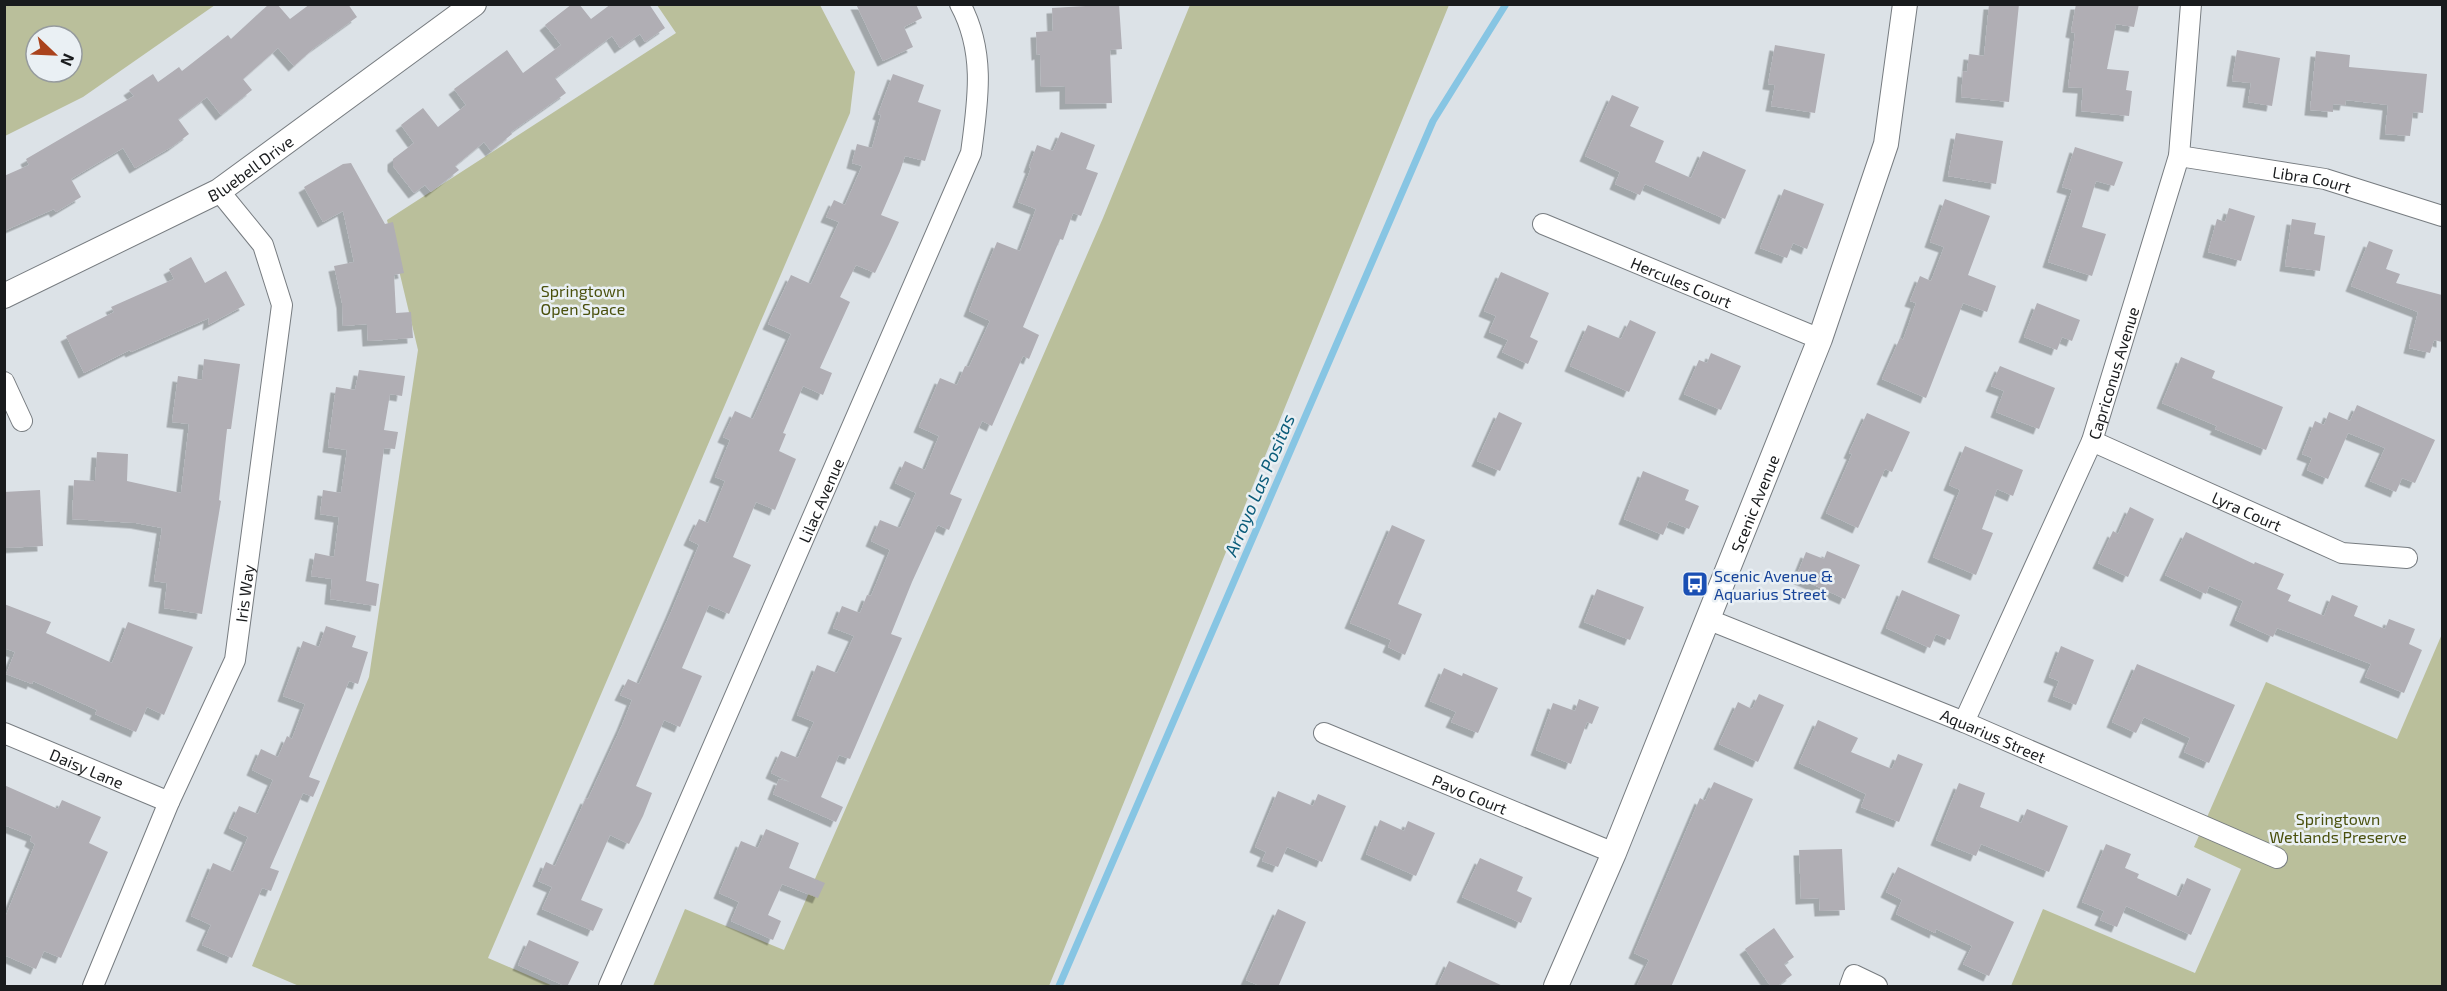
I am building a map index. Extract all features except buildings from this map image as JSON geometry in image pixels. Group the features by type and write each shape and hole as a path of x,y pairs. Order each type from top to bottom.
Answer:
{"street":[{"name":"Bluebell Drive","path":"4,296 219,191 474,4"},
{"name":"Lilac Avenue","path":"609,987 971,153 980,85 971,24 960,4"},
{"name":"Scenic Avenue","path":"1556,987 1614,853 1820,339 1886,144 1905,4"},
{"name":"Capriconus Avenue","path":"1964,722 2092,441 2179,156 2191,4"},
{"name":"Libra Court","path":"2179,156 2325,179 2442,216"},
{"name":"Iris Way","path":"93,987 169,802 235,660 282,305 263,245 219,191"},
{"name":"Hercules Court","path":"1543,224 1820,339"},
{"path":"4,382 21,421"},
{"name":"Lyra Court","path":"2092,441 2342,553 2407,558"},
{"name":"Aquarius Street","path":"1707,619 1964,722 2277,858"},
{"name":"Daisy Lane","path":"4,733 169,802"},
{"name":"Pavo Court","path":"1324,733 1614,853"},
{"path":"1852,981 1877,987"}],"green space":[{"path":"5,4 215,4 215,5 83,97 5,136"},
{"name":"Springtown Open Space","path":"657,5 820,5 855,72 850,113 488,958 553,986 299,986 252,966 369,677 418,350 387,220 676,33"},
{"path":"1190,5 1449,5 1049,986 653,986 685,909 784,950 1103,218"},
{"name":"Springtown Wetlands Preserve","path":"2442,634 2442,986 2011,986 2043,909 2195,973 2241,869 2194,847 2266,682 2397,739"}],"waterway":[{"name":"Arroyo Las Positas","path":"1059,986 1433,121 1506,4"}],"place":[{"name":"Scenic Avenue & Aquarius Street","path":"1695,584"}]}
